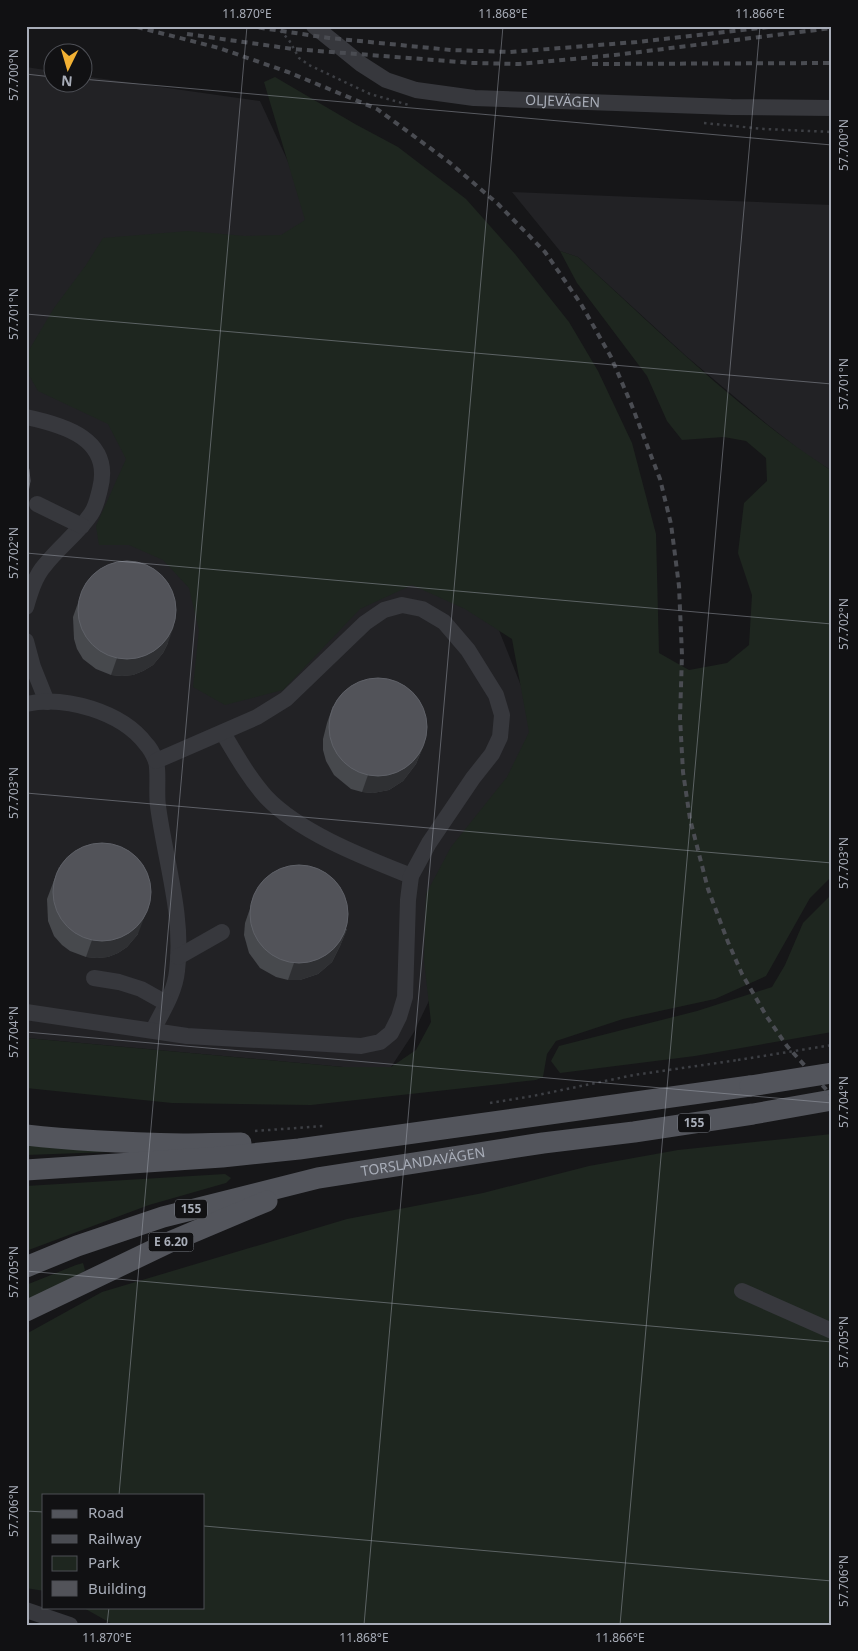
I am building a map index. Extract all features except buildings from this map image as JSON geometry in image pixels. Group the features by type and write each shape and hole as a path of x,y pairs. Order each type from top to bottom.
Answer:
{"main road":[{"name":"TORSLANDAVÄGEN","path":"26,1170 186,1160 299,1149 832,1073"},
{"name":"TORSLANDAVÄGEN","path":"26,1268 77,1246 164,1217 318,1178 514,1147 644,1131 832,1100"},
{"path":"802,1105 832,1104"},
{"name":"155","path":"26,1135 123,1142 240,1143 299,1149"},
{"name":"E 6.20","path":"26,1311 172,1241 318,1178"}],"street":[{"name":"OLJEVÄGEN","path":"314,26 361,64 386,80 416,90 474,98 731,107 832,108"},
{"path":"26,417 71,430 86,440 98,452 102,467 102,481 92,512 82,526 44,566 34,584 26,607"},
{"path":"37,504 82,526"},
{"path":"26,1012 187,1036 221,1039 361,1046 380,1042 391,1033 399,1017 405,997 407,910 411,876 429,843 492,754 500,737 502,715 496,695 468,650 444,622 422,609 402,604 384,610 364,623 286,699 257,717 156,761"},
{"path":"26,641 33,667 47,702"},
{"path":"26,704 47,702 78,704 102,713 125,724 146,744 156,761 157,798 177,917 178,957 177,972 166,1003 153,1030"},
{"path":"223,733 243,766 267,797 292,819 375,862 411,876"},
{"path":"178,957 222,932"},
{"path":"94,978 119,982 141,990 166,1003"},
{"path":"742,1291 832,1331"},
{"path":"26,1610 62,1623"}],"path":[{"path":"489,1103 664,1070 832,1045"},
{"path":"247,1132 327,1126"}],"shaded area":[{"path":"26,67 42,69 42,92 92,92 92,77 260,101 463,540 539,731 450,957 414,1032 391,1067 343,1067 26,1038"},
{"path":"512,192 832,205 832,471 805,454 768,425 686,356 578,257 560,251"}],"green space":[{"path":"275,77 398,147 466,199 515,254 569,322 598,371 632,443 656,534 659,653 689,670 727,663 749,645 752,595 738,553 744,503 767,481 766,458 746,441 724,437 682,440 667,421 647,376 577,283 560,251 578,257 669,341 764,423 832,471 832,876 810,898 766,976 715,999 623,1019 556,1041 547,1054 543,1077 536,1080 311,1105 172,1103 26,1088 26,1038 343,1067 391,1067 416,1050 431,1022 424,961 426,894 451,847 507,777 529,732 512,639 465,609 412,585 360,609 283,690 225,705 193,687 199,630 189,588 163,560 129,545 99,545 96,526 126,459 108,424 38,391 26,370 26,355 54,308 86,265 103,238 188,231 245,236 281,235 305,220 264,82"},
{"path":"832,894 832,1032 695,1056 560,1073 551,1061 559,1046 697,1011 772,987 785,965 803,923"},
{"path":"832,1134 832,1625 114,1625 84,1608 205,1608 205,1494 42,1494 42,1591 26,1588 26,1334 102,1292 347,1219 483,1193 589,1166 678,1150"},
{"path":"26,1143 110,1152 26,1155"},
{"path":"225,1174 231,1178 226,1183 149,1205 26,1251 26,1186"},
{"path":"83,1263 85,1270 81,1274 26,1301 26,1285"}],"railway":[{"path":"248,26 329,38 451,50 510,52 637,42 777,26"},
{"path":"137,27 219,48 288,72 377,109 449,162 498,204 545,252 581,304 611,357 632,406 660,479 671,524 679,586 682,655 680,718 683,772 690,819 708,889 742,974 767,1017 787,1046 832,1096"},
{"path":"187,34 293,49 473,63 519,64 615,55 832,28"},
{"path":"592,64 832,63"}]}
